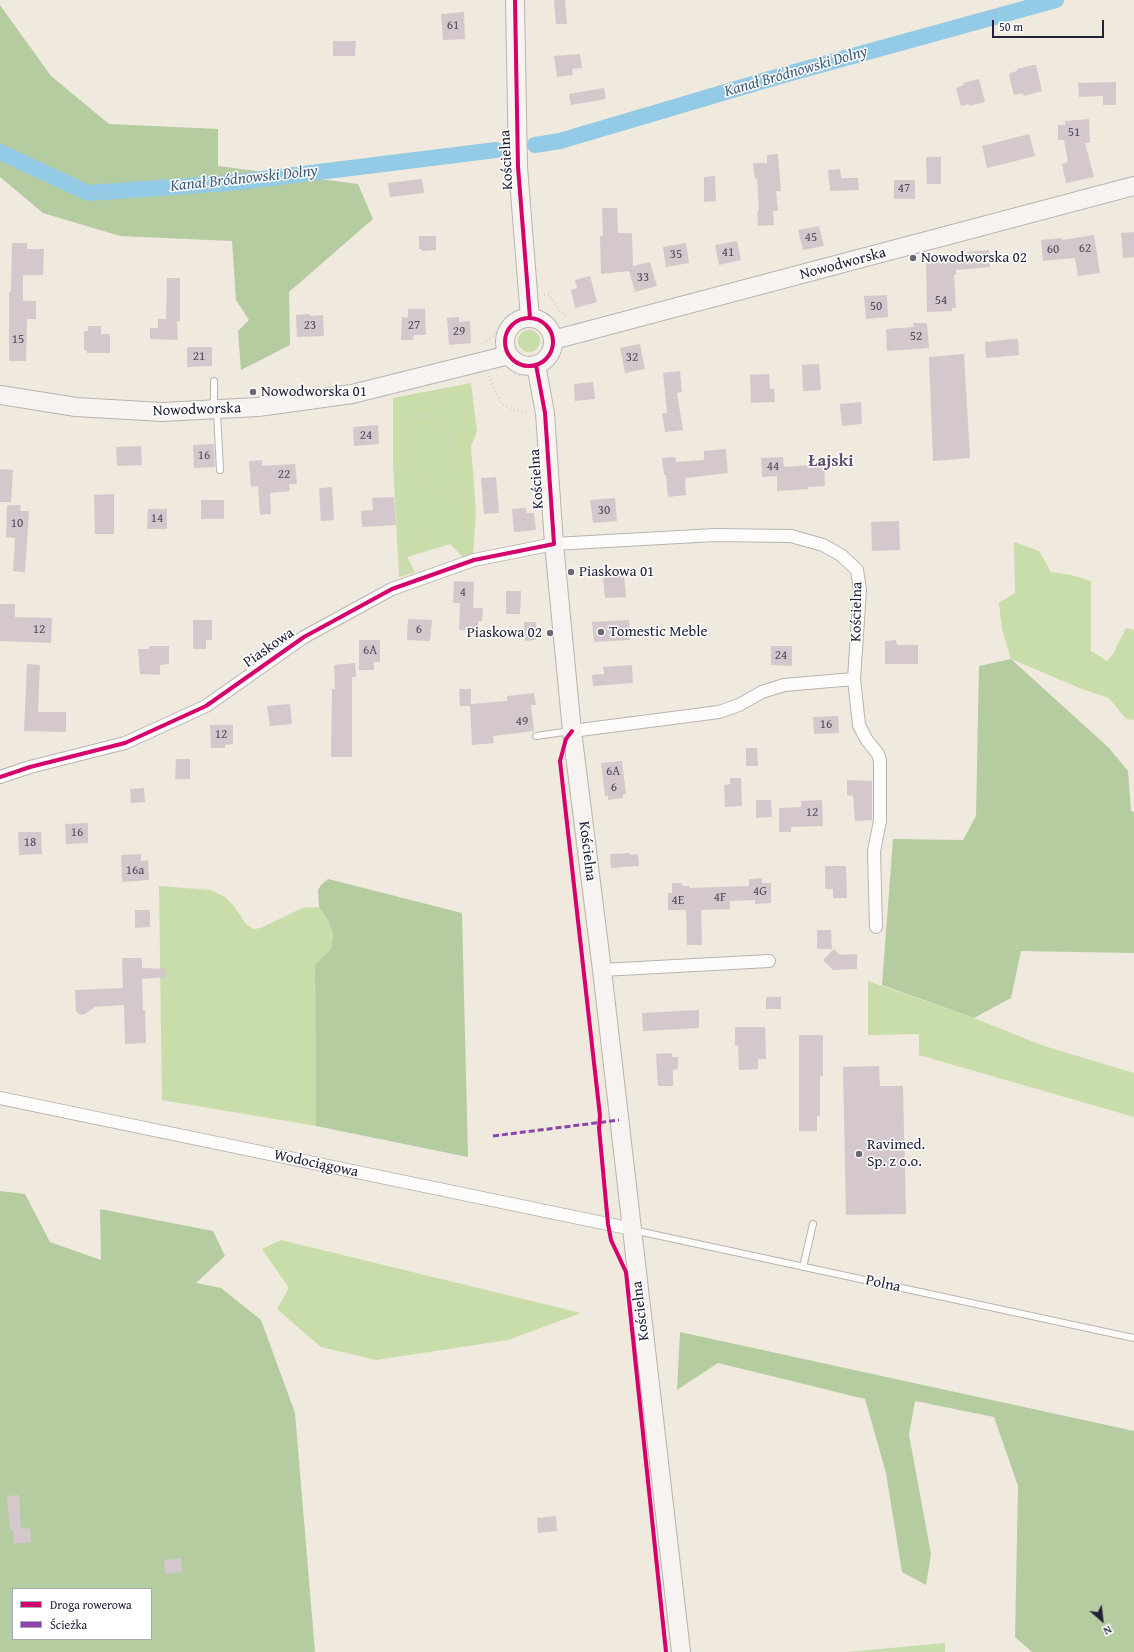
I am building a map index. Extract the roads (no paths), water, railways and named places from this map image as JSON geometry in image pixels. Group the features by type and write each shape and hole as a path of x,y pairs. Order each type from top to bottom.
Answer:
{"street":[{"name":"Kościelna","path":"515,0 518,167 530,318"},
{"name":"Nowodworska","path":"553,340 1134,186"},
{"path":"530,318 545,324 551,333 553,340 549,355 536,365 517,362 509,355 506,347 506,337 510,327 520,320 530,318"},
{"name":"Nowodworska","path":"0,395 76,407 162,412 258,407 352,394 509,355"},
{"name":"Kościelna","path":"536,365 545,413 554,544 572,731 602,970 681,1652"},
{"name":"Kościelna","path":"554,544 716,535 791,536 823,545 841,556 857,570 860,590 854,680 859,725 866,739 878,754 880,761 880,821 874,851 876,927"},
{"name":"Piaskowa","path":"0,777 124,743 206,706 304,637 392,589 474,560 554,544"},
{"path":"572,731 719,712 739,705 762,692 784,685 854,680"},
{"path":"602,970 769,962"},
{"name":"Wodociągowa","path":"0,1098 632,1229"}],"lane":[{"path":"214,381 220,470"},
{"path":"536,736 572,731"},
{"path":"803,1266 813,1224"},
{"name":"Polna","path":"632,1229 1134,1338"}],"waterway":[{"name":"Kanał Bródnowski Dolny","path":"535,145 560,141 773,78 1056,0"},
{"name":"Kanał Bródnowski Dolny","path":"0,152 88,193 230,183 496,150"}],"place":[{"name":"Nowodworska 02","path":"913,258"},
{"name":"Nowodworska 01","path":"253,392"},
{"name":"Piaskowa 01","path":"571,572"},
{"name":"Tomestic Meble","path":"601,632"},
{"name":"Piaskowa 02","path":"550,633"},
{"name":"Ravimed. Sp. z o.o.","path":"859,1154"}],"district":[{"name":"Łajski","path":"831,462"}]}
